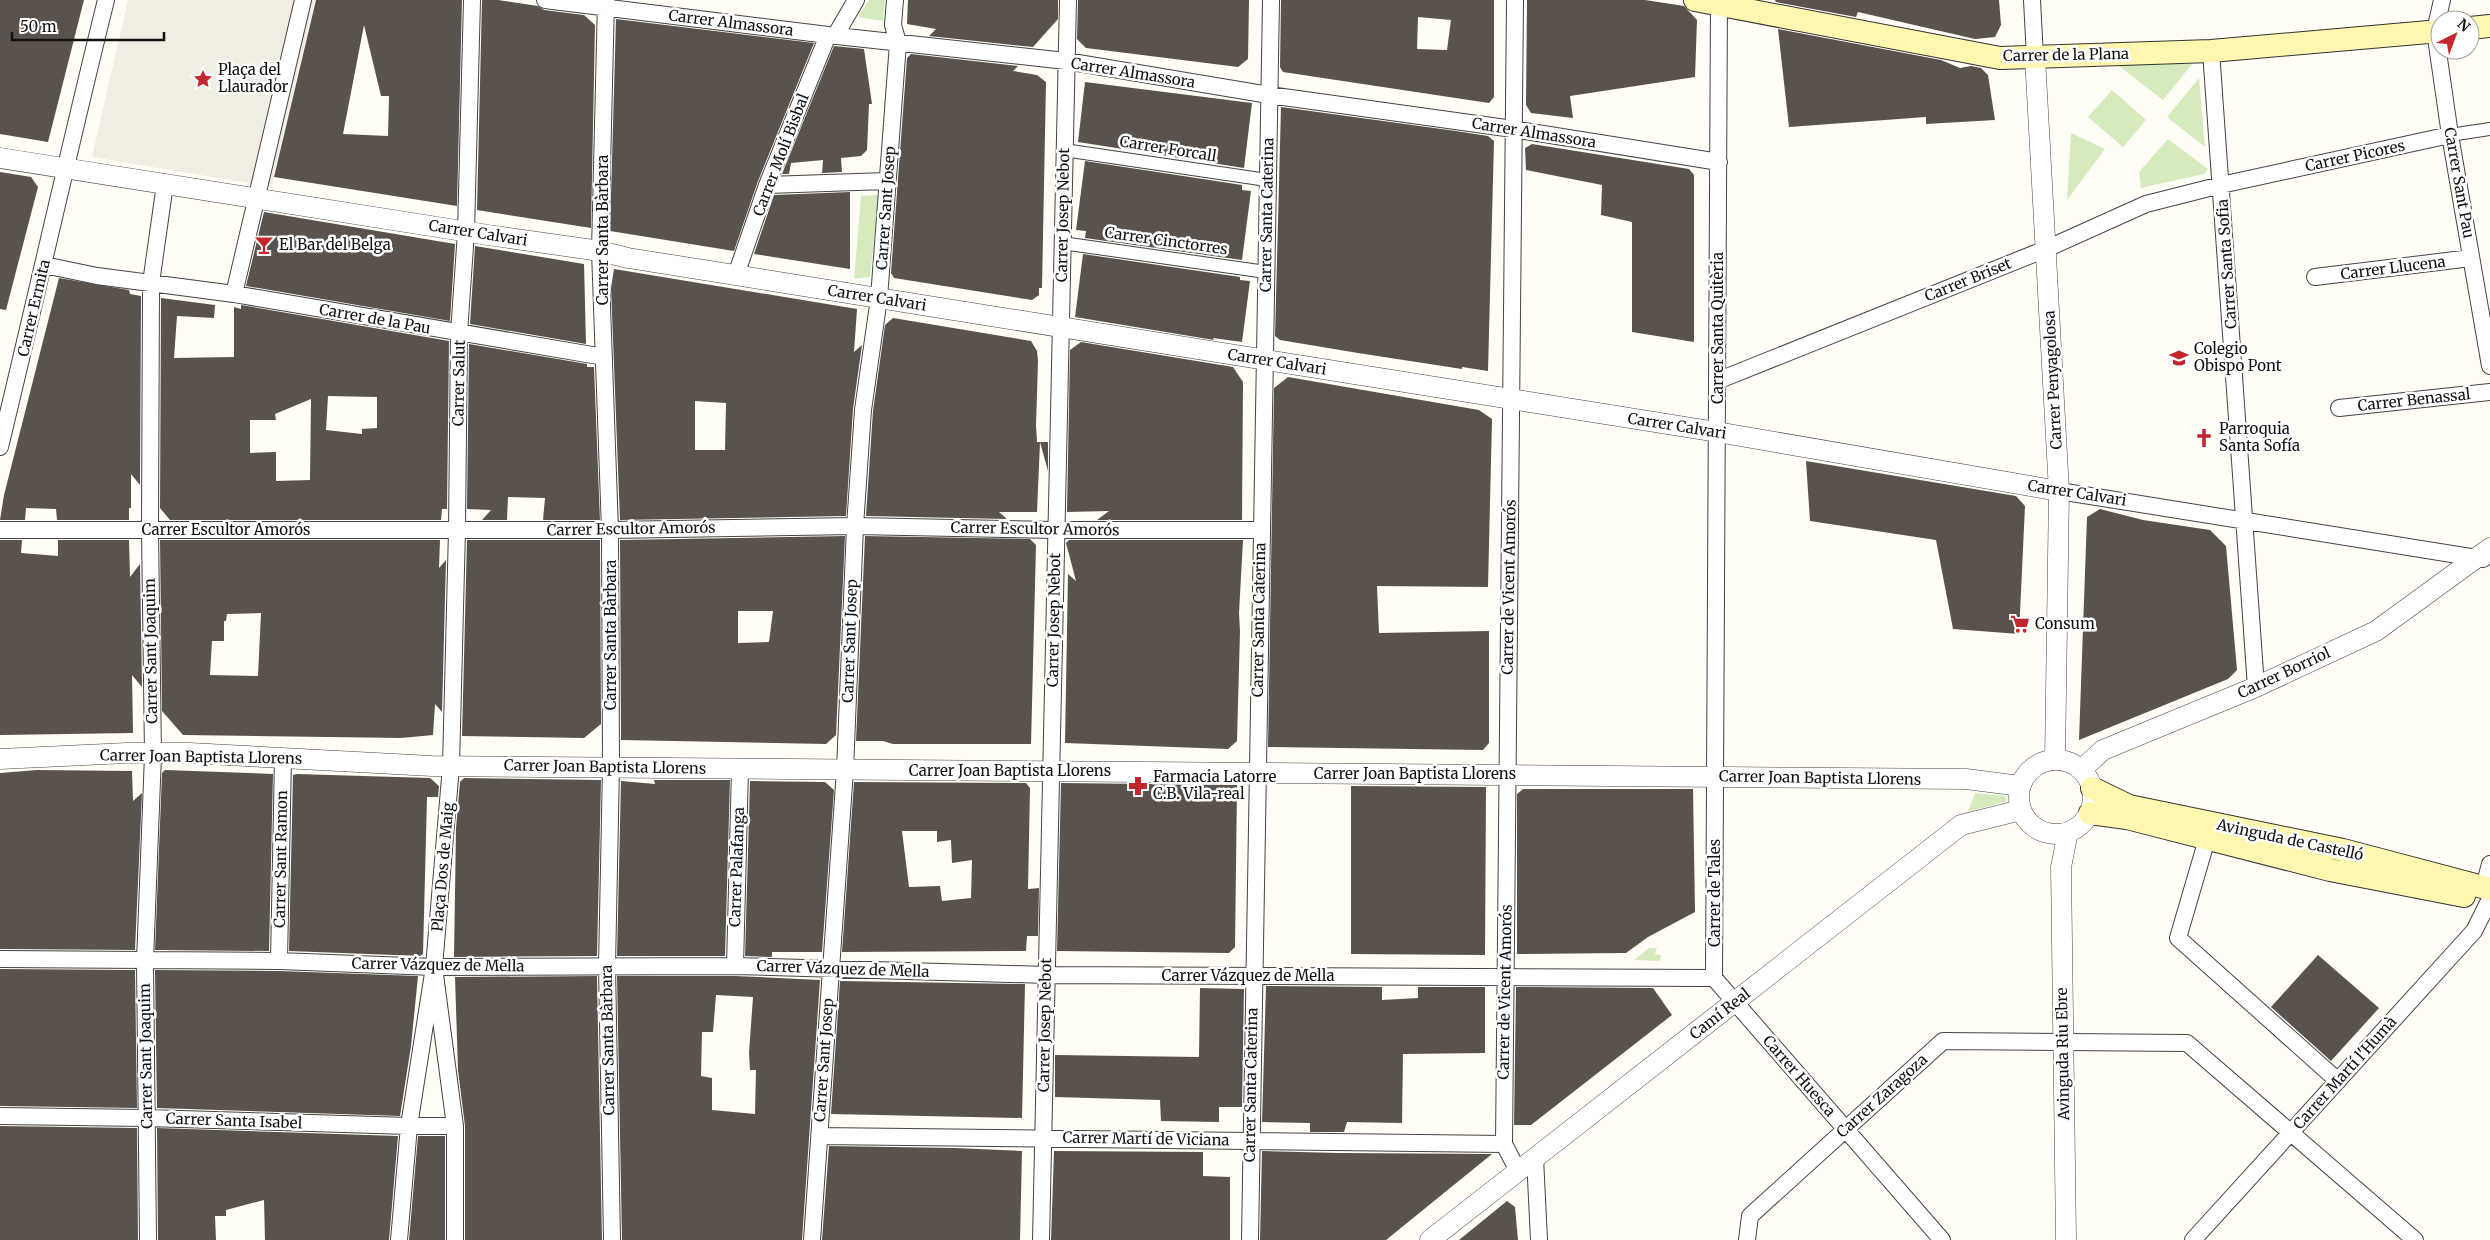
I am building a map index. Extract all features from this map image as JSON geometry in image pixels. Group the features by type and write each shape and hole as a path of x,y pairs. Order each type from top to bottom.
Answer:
{"main road":[{"name":"Carrer de la Plana","path":"1695,0 1719,2 2000,58 2211,51 2430,32"},
{"name":"Avinguda de Castelló","path":"2087,779 2129,806 2343,850 2489,899"},
{"name":"Avinguda de Castelló","path":"2090,813 2126,818 2330,870 2489,899"}],"street":[{"name":"Carrer Ermita","path":"0,447 44,265 64,168 106,0"},
{"path":"44,265 97,276 234,294 303,0"},
{"name":"Carrer Salut","path":"451,766 460,333 466,232 472,0"},
{"name":"Carrer Almassora","path":"545,0 606,4 832,36 1066,61 1269,95 1513,129 1719,162"},
{"name":"Carrer Molí Bisbal","path":"736,276 768,185 832,36 856,0"},
{"path":"895,0 893,25 898,43"},
{"name":"Carrer Josep Nebot","path":"1041,1240 1068,0"},
{"name":"Carrer Santa Caterina","path":"1250,1240 1256,773 1271,0"},
{"name":"Carrer de Vicent Amorós","path":"1515,0 1504,1144 1518,1171"},
{"name":"Carrer Penyagolosa","path":"2032,0 2059,491 2055,760"},
{"name":"Carrer Santa Quitèria","path":"1715,777 1719,2"},
{"name":"Carrer Santa Bàrbara","path":"606,4 600,251 610,530 612,767 607,966 612,1240"},
{"name":"Carrer Sant Josep","path":"812,1240 845,770 855,526 863,410 879,298 898,43"},
{"name":"Carrer Santa Sofia","path":"2211,51 2256,688"},
{"name":"Carrer Sant Pau","path":"2441,60 2450,135 2490,366"},
{"name":"Carrer Picores","path":"2221,185 2450,135 2490,129"},
{"name":"Carrer Forcall","path":"1064,150 1267,180"},
{"name":"Carrer Calvari","path":"0,158 466,232 600,251 628,258 736,276 1717,432 2245,521 2486,555"},
{"path":"768,185 887,181"},
{"name":"Carrer Sant Joaquim","path":"148,1240 145,961 153,755 150,530 151,283 165,184"},
{"name":"Carrer Briset","path":"1717,381 2046,248 2146,204 2221,185"},
{"name":"Carrer Cinctorres","path":"1062,243 1266,272"},
{"name":"Carrer Llucena","path":"2315,277 2472,258"},
{"name":"Carrer de la Pau","path":"234,294 604,357"},
{"name":"Carrer Benassal","path":"2339,408 2490,392"},
{"name":"Carrer Escultor Amorós","path":"0,530 610,530 855,526 1056,530 1261,530"},
{"name":"Carrer Borriol","path":"2087,779 2103,750 2256,688 2376,631 2486,555"},
{"name":"Carrer Joan Baptista Llorens","path":"0,758 127,753 283,757 451,766 1966,779 2021,786"},
{"name":"Carrer Sant Ramon","path":"279,961 283,757"},
{"path":"2055,760 2073,764 2087,779 2093,801 2090,813 2077,828 2068,832 2046,833 2036,828 2021,810 2019,798 2021,786 2034,768 2055,760"},
{"name":"Plaça Dos de Maig","path":"399,1240 409,1126 434,967 451,766"},
{"name":"Carrer Palafanga","path":"735,966 740,769"},
{"name":"Carrer de Tales","path":"1714,978 1715,777"},
{"name":"Camí Real","path":"1430,1240 1961,825 2021,810"},
{"name":"Avinguda Riu Ebre","path":"2066,1240 2061,867 2068,832"},
{"name":"Avinguda Riu Ebre","path":"2046,833 2061,867"},
{"path":"2207,838 2178,938 2338,1081"},
{"name":"Carrer Martí l'Humà","path":"2193,1240 2474,931 2489,899 2490,864"},
{"path":"1687,978 1714,955"},
{"name":"Carrer Vázquez de Mella","path":"0,959 279,961 434,967 830,967 1046,975 1714,978"},
{"name":"Plaça Dos de Maig","path":"434,967 454,1126 455,1240"},
{"path":"1714,978 1735,1002"},
{"name":"Carrer Huesca","path":"1735,1002 1942,1240"},
{"name":"Carrer Zaragoza","path":"1747,1240 1750,1216 1943,1041 2187,1043 2415,1240"},
{"name":"Carrer Santa Isabel","path":"0,1116 147,1118 409,1126"},
{"path":"409,1126 454,1126"},
{"name":"Carrer Martí de Viciana","path":"819,1136 1504,1144"},
{"path":"1534,1158 1539,1240"}],"green space":[{"path":"869,0 885,0 883,21 858,17"},
{"path":"2115,63 2192,64 2163,100"},
{"path":"2199,78 2205,147 2167,117"},
{"path":"2112,90 2146,120 2123,147 2088,117"},
{"path":"2071,133 2105,149 2067,200"},
{"path":"2168,139 2208,169 2204,174 2141,188 2139,172"},
{"path":"879,195 870,277 854,279 861,196"},
{"path":"1975,793 2005,796 2007,801 1968,812"},
{"path":"1649,948 1657,948 1655,954 1661,955 1660,961 1634,960"}],"shaded area":[{"name":"Plaça del Llaurador","path":"128,0 315,0 271,187 92,157"}],"building":[{"path":"0,0 84,0 48,142 0,134"},
{"path":"316,0 462,0 457,206 274,177","holes":["364,25 381,96 389,96 388,136 343,134"]},
{"path":"482,0 498,0 538,6 544,10 584,15 595,25 591,228 477,210"},
{"path":"908,0 1058,0 1058,19 1033,47 929,36 936,29 907,24"},
{"path":"1078,0 1249,0 1248,59 1238,67 1086,48 1077,39"},
{"path":"1281,0 1494,0 1494,97 1489,103 1283,72 1280,67","holes":["1418,17 1451,20 1447,50 1417,49"]},
{"path":"1527,0 1645,0 1684,6 1697,20 1695,77 1570,96 1573,118 1531,113 1526,105"},
{"path":"1775,0 1999,0 2001,25 1995,37 1975,39 1858,12 1856,17 1776,2"},
{"path":"616,19 814,43 758,181 734,251 610,231"},
{"path":"1778,29 1941,60 1960,68 1971,66 1981,68 1988,75 1995,120 1926,124 1926,117 1789,127"},
{"path":"834,46 864,49 872,104 869,104 867,150 861,156 841,158 842,172 822,173 823,160 791,163 789,174 782,174"},
{"path":"911,54 1018,66 1013,71 1037,75 1046,82 1042,288 1039,288 1039,295 1032,300 894,278 891,273 907,58"},
{"path":"1085,82 1252,103 1244,168 1078,142"},
{"path":"1281,107 1488,136 1494,141 1488,371 1462,367 1462,369 1358,353 1280,340 1275,336"},
{"path":"1532,144 1689,169 1694,175 1694,342 1632,332 1632,222 1601,215 1602,185 1526,170 1525,148"},
{"path":"1085,161 1242,185 1242,190 1251,191 1242,260 1085,238 1086,231 1076,230"},
{"path":"0,172 31,177 38,187 6,310 0,309"},
{"path":"850,192 850,269 754,254 774,195"},
{"path":"264,212 455,244 450,321 246,286"},
{"path":"475,246 584,264 586,344 470,324"},
{"path":"1083,254 1240,277 1240,280 1250,281 1242,342 1213,338 1214,340 1075,317"},
{"path":"614,269 857,309 854,352 862,345 853,409 846,516 620,520 611,288","holes":["695,401 726,403 725,450 695,450"]},
{"path":"59,278 129,290 130,294 141,296 140,485 131,474 129,520 57,520 56,509 26,508 25,520 0,520 4,495"},
{"path":"161,298 215,305 214,318 177,316 174,358 234,357 234,307 241,309 241,305 449,341 447,509 442,509 441,520 170,520 160,508","holes":["328,396 377,397 377,428 362,429 362,434 326,430","311,399 310,480 276,481 276,452 250,453 250,420 276,420 275,414"]},
{"path":"893,318 1031,341 1037,351 1038,361 1036,425 1037,442 1040,442 1037,512 999,512 1007,519 866,516 873,411 885,325"},
{"path":"1081,342 1233,367 1243,382 1242,520 1097,520 1109,511 1067,512 1070,350"},
{"path":"469,344 587,364 587,367 594,367 600,520 543,520 545,498 508,497 507,520 482,520 491,510 467,509"},
{"path":"1288,377 1479,410 1492,419 1488,587 1377,586 1379,633 1489,631 1489,743 1483,750 1268,747 1274,388"},
{"path":"1040,442 1048,442 1048,471"},
{"path":"1806,461 2016,496 2025,506 2019,634 1953,629 1936,540 1810,521"},
{"path":"2100,509 2143,520 2210,530 2226,546 2237,670 2228,679 2079,740 2087,517"},
{"path":"845,536 836,735 826,744 621,740 620,540","holes":["738,611 773,611 769,642 738,643"]},
{"path":"865,536 1030,539 1036,545 1031,744 893,744 883,741 856,741"},
{"path":"0,540 22,540 21,553 58,556 58,540 129,540 130,577 140,564 142,687 132,675 133,733 0,735"},
{"path":"160,540 440,540 439,568 446,560 442,712 435,704 433,735 401,738 183,735 162,711","holes":["261,613 258,676 210,675 212,641 224,641 224,621 226,621 227,614"]},
{"path":"467,540 600,540 601,724 584,738 462,736"},
{"path":"1069,540 1243,540 1239,613 1237,741 1228,749 1065,743 1068,574 1076,581 1066,543"},
{"path":"37,770 132,771 133,801 142,793 135,950 0,949 0,773"},
{"path":"165,770 273,774 269,951 155,950 162,773"},
{"path":"293,775 430,778 439,786 438,797 427,797 423,954 420,956 289,951"},
{"path":"464,778 601,780 597,956 454,957 456,828 460,782"},
{"path":"654,780 730,780 725,956 617,956 621,781 655,784"},
{"path":"750,781 825,782 834,790 822,952 772,952 772,957 745,956"},
{"path":"854,782 1026,783 1030,788 1028,889 1039,888 1038,936 1027,936 1026,951 842,952","holes":["902,831 937,831 937,842 951,840 952,863 972,860 971,898 942,901 940,886 909,887"]},
{"path":"1061,783 1237,785 1235,947 1229,953 1057,951"},
{"path":"1351,786 1486,787 1485,955 1351,954"},
{"path":"1523,789 1693,789 1695,912 1648,937 1626,953 1517,954 1517,794"},
{"path":"2318,955 2379,1008 2331,1061 2271,1007"},
{"path":"0,969 135,970 137,1108 0,1106"},
{"path":"155,970 279,971 418,976 411,1046 400,1116 157,1108"},
{"path":"597,976 602,1240 465,1240 465,1126 458,1070 455,977"},
{"path":"617,976 735,976 820,980 802,1240 622,1240","holes":["716,995 753,997 749,1053 750,1070 756,1070 755,1114 712,1110 712,1078 701,1076 702,1032 713,1032"]},
{"path":"840,981 1025,984 1022,1118 831,1114"},
{"path":"1266,986 1382,987 1382,1000 1418,998 1418,987 1485,987 1485,1053 1403,1054 1402,1123 1347,1122 1344,1132 1310,1132 1310,1123 1262,1122"},
{"path":"1516,987 1653,988 1672,1015 1531,1125 1514,1125"},
{"path":"1200,988 1244,989 1242,1107 1219,1107 1219,1122 1161,1121 1160,1100 1055,1097 1055,1055 1199,1057"},
{"path":"0,1126 137,1128 138,1240 0,1240"},
{"path":"157,1128 398,1136 389,1240 265,1240 264,1200 226,1210 226,1216 215,1216 216,1240 158,1240"},
{"path":"418,1136 445,1136 445,1240 409,1240"},
{"path":"829,1146 1022,1151 1020,1240 822,1240"},
{"path":"1054,1151 1203,1152 1203,1176 1230,1177 1230,1240 1051,1240"},
{"path":"1262,1151 1492,1154 1386,1240 1260,1240"},
{"path":"1507,1201 1515,1207 1518,1240 1459,1240"}],"place":[{"name":"Plaça del Llaurador","path":"203,79"},
{"name":"El Bar del Belga","path":"264,245"},
{"name":"Colegio Obispo Pont","path":"2179,358"},
{"name":"Parroquia Santa Sofía","path":"2204,438"},
{"name":"Consum","path":"2020,624"},
{"name":"Farmacia Latorre C.B. Vila-real","path":"1138,786"}]}
